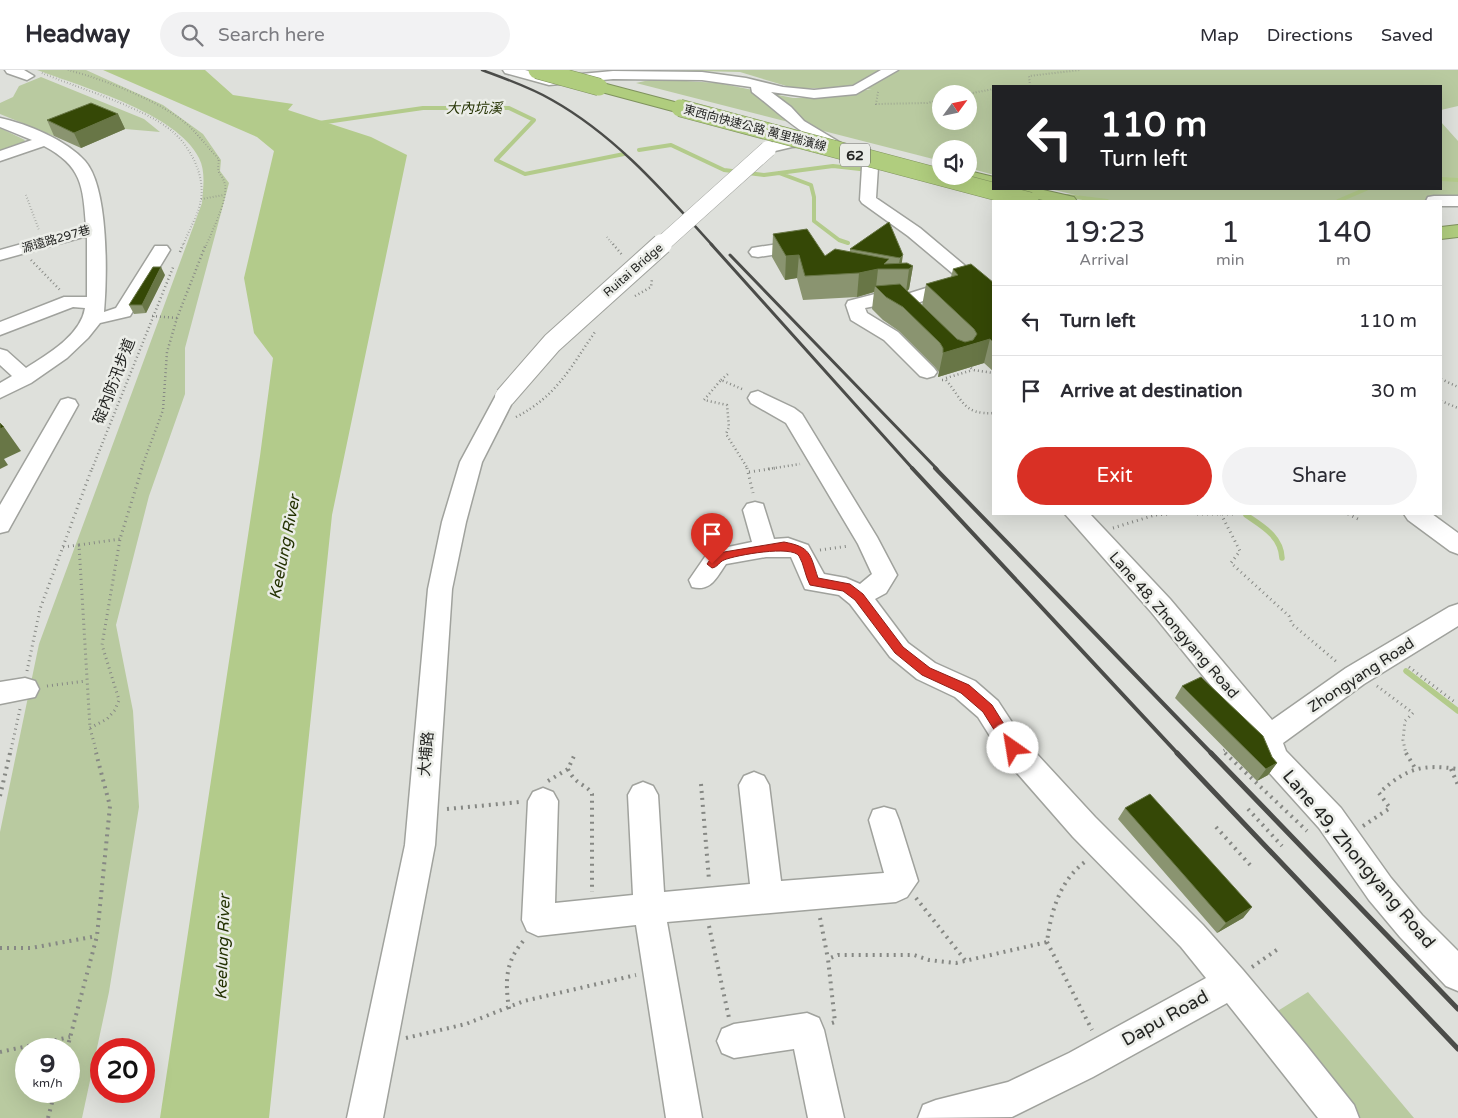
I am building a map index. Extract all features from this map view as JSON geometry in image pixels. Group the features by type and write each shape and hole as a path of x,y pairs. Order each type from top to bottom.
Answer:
{"highway":[{"name":"東西向快速公路 萬里瑞濱線","path":"537,70 604,84 932,167"},
{"name":"東西向快速公路 萬里瑞濱線","path":"568,70 604,84"},
{"name":"東西向快速公路 萬里瑞濱線","path":"678,103 1026,200"},
{"path":"977,178 992,182"},
{"path":"1022,190 1064,200"},
{"path":"1442,220 1458,218"},
{"path":"1442,233 1458,231"}],"street":[{"path":"12,70 33,74"},
{"path":"510,70 549,81 613,74 702,76 746,82 783,91 814,94 856,90 890,70"},
{"path":"746,82 786,110 799,124 870,167 999,200"},
{"name":"源遠路297巷","path":"0,122 45,141 81,165 90,184 95,229 0,255"},
{"path":"772,147 799,124"},
{"path":"0,156 45,141"},
{"path":"772,147 792,142 814,141 836,145"},
{"name":"Ruitai Bridge","path":"505,397 552,343 772,147"},
{"path":"870,167 868,200 914,232 970,279 992,294"},
{"path":"1442,201 1458,201"},
{"path":"0,392 25,378 68,345 95,311 95,229"},
{"path":"758,252 814,244 819,251"},
{"path":"0,329 71,301 106,317 123,312 170,253"},
{"path":"927,372 891,336 858,316 854,306 874,300 909,300 928,291 970,279"},
{"path":"912,281 928,291"},
{"path":"902,300 921,319"},
{"path":"0,355 25,378"},
{"name":"大埔路","path":"365,1118 420,845 421,812 440,589 454,522 470,462 505,397"},
{"path":"758,398 788,413 794,419 869,543 885,575 877,586 859,597"},
{"path":"0,525 68,405"},
{"path":"755,510 766,548"},
{"path":"1417,515 1458,545"},
{"name":"Lane 48, Zhongyang Road","path":"1085,523 1161,606 1265,734"},
{"path":"701,580 718,557 784,546 797,548 804,552 814,582 846,587 859,597 899,650 926,671 965,689 988,709 1013,748 1107,849 1192,936 1341,1118"},
{"name":"Zhongyang Road","path":"1265,734 1458,614"},
{"name":"Lane 49, Zhongyang Road","path":"1265,734 1275,759 1330,818 1411,926 1458,974"},
{"path":"754,785 767,897"},
{"path":"643,795 649,908 684,1118"},
{"path":"543,801 538,920 767,897 896,887 902,881 884,820"},
{"name":"Dapu Road","path":"936,1118 1012,1099 1231,982"},
{"path":"734,1041 807,1030 826,1118"}],"path":[{"path":"68,70 96,77 133,93 189,126 219,159 217,171 225,185 223,203 177,318 168,352 163,410 134,489 120,539 102,645 119,700 115,710 107,719 90,728"},
{"path":"1030,85 1029,76 1080,70"},
{"path":"33,74 151,117 172,131 187,147 199,172 201,199 170,253"},
{"path":"873,80 879,94 876,104 932,102"},
{"path":"978,92 992,89"},
{"path":"26,195 44,243"},
{"path":"201,199 224,195"},
{"path":"26,248 33,264 71,301"},
{"name":"碇內防汛步道","path":"0,796 13,691 30,639 129,369 174,264"},
{"path":"152,316 177,318"},
{"path":"965,362 973,370"},
{"path":"946,380 949,375 973,370 992,373"},
{"path":"927,372 933,379 946,380"},
{"path":"729,373 704,400 727,404 727,420 730,427 726,434 729,443 741,455 748,472 755,510"},
{"path":"1442,379 1458,387"},
{"path":"722,380 758,398"},
{"path":"946,380 967,410 979,415 992,413"},
{"path":"1442,401 1458,408"},
{"path":"748,472 796,464 822,466"},
{"path":"1085,523 1163,515"},
{"path":"1222,515 1240,551 1231,563 1289,616 1292,624 1358,675 1413,713 1405,721 1403,745 1411,764 1415,768"},
{"path":"1350,515 1360,520"},
{"path":"63,547 120,539"},
{"path":"804,552 869,543"},
{"path":"0,1052 70,1037 97,936 110,806 90,728 79,546"},
{"path":"1392,655 1456,703"},
{"path":"13,691 86,681"},
{"path":"1265,734 1223,751 1307,831"},
{"path":"421,812 543,801 548,781 568,769 574,756"},
{"path":"1343,837 1390,808 1380,793 1388,785 1415,768 1436,766 1458,769"},
{"path":"568,769 573,780 582,787 589,788 592,794 592,914"},
{"path":"1451,769 1458,784"},
{"path":"701,784 708,903 734,1041"},
{"path":"1248,809 1282,846"},
{"path":"1216,827 1251,866"},
{"path":"1105,1051 1079,1008 1047,942 1054,904 1069,879 1081,864 1107,849"},
{"path":"902,881 965,960"},
{"path":"807,1030 835,1022 828,959 815,894"},
{"path":"509,1009 505,980 509,957 532,932 553,919"},
{"path":"0,948 31,948 97,936"},
{"path":"828,959 838,954 892,954 914,955 929,960 956,962 1047,942"},
{"path":"1231,982 1278,949"},
{"path":"379,1041 425,1036 509,1009 524,1001 660,968"},
{"path":"48,1118 52,1103"}],"shaded area":[{"path":"37,70 86,70 163,105 203,134 221,160 220,171 229,183 185,348 185,394 149,496 116,625 133,711 139,807 109,992 99,1038 90,1038 90,1081 82,1118 0,1118 0,832 39,644 202,203 203,169 199,158 188,142 171,128 150,115 102,93"},
{"path":"655,70 1458,70 1458,106 1442,110 1442,85 992,85 992,174 977,170 977,140 932,140 932,159 636,83 654,79 718,83 793,98 816,98 872,89 793,88 740,72"},
{"path":"41,77 144,119 160,132 125,129 98,118 54,136 0,114 0,103 13,97 19,86"},
{"path":"1442,123 1458,141 1458,198 1432,198 1425,200 1097,200 1054,190 1442,190"},
{"path":"0,128 25,140 23,143 0,151"},
{"path":"1308,992 1414,1118 1358,1118 1276,1012"}],"water":[{"name":"Keelung River","path":"103,70 205,70 233,95 293,104 288,110 371,137 407,155 332,515 269,1118 160,1118 260,456 273,358 254,333 244,278 274,151 257,137"}],"building":[{"path":"91,103 118,114 74,133 47,120"},
{"path":"889,222 903,255 900,258 850,249"},
{"path":"807,229 825,256 835,249 889,259 884,264 907,263 913,266 909,269 878,269 859,273 805,276 799,255 786,256 773,234"},
{"path":"971,264 992,281 992,341 990,339 943,353 940,343 903,307 886,297 875,286 900,284 957,339 965,342 973,340 977,334 974,329 926,284 958,275 953,269"},
{"path":"153,267 161,267 142,305 129,305"},
{"path":"1201,677 1263,736 1272,757 1277,763 1266,769 1182,686"},
{"path":"1150,794 1252,907 1226,923 1125,808"}],"waterway":[{"name":"大內坑溪","path":"319,123 423,108 509,108 534,120 496,160 525,174 624,154"},
{"name":"大內坑溪","path":"639,150 671,145 724,170 764,175 779,173"},
{"name":"大內坑溪","path":"779,173 833,166 860,169"},
{"path":"779,173 811,185 814,197 814,221 839,240 848,243"},
{"name":"大內坑溪","path":"1442,179 1458,180"},
{"name":"大內坑溪","path":"1340,200 1364,190"},
{"name":"大內坑溪","path":"1067,196 1099,200"},
{"path":"1246,515 1270,532 1281,550 1282,558"},
{"path":"1406,671 1458,711"}],"railway":[{"path":"482,70 544,95 597,130 638,166 713,246"},
{"path":"711,244 913,469"},
{"path":"730,255 937,469"},
{"path":"912,468 1178,754"},
{"path":"935,468 1212,754"},
{"path":"1177,753 1458,1049"},
{"path":"1211,753 1458,1009"}],"route":[{"path":"712,564 718,557 766,548 784,546 797,548 804,552 814,582 837,584 846,587 859,597 899,650 926,671 965,689 988,709 1013,748"}]}
